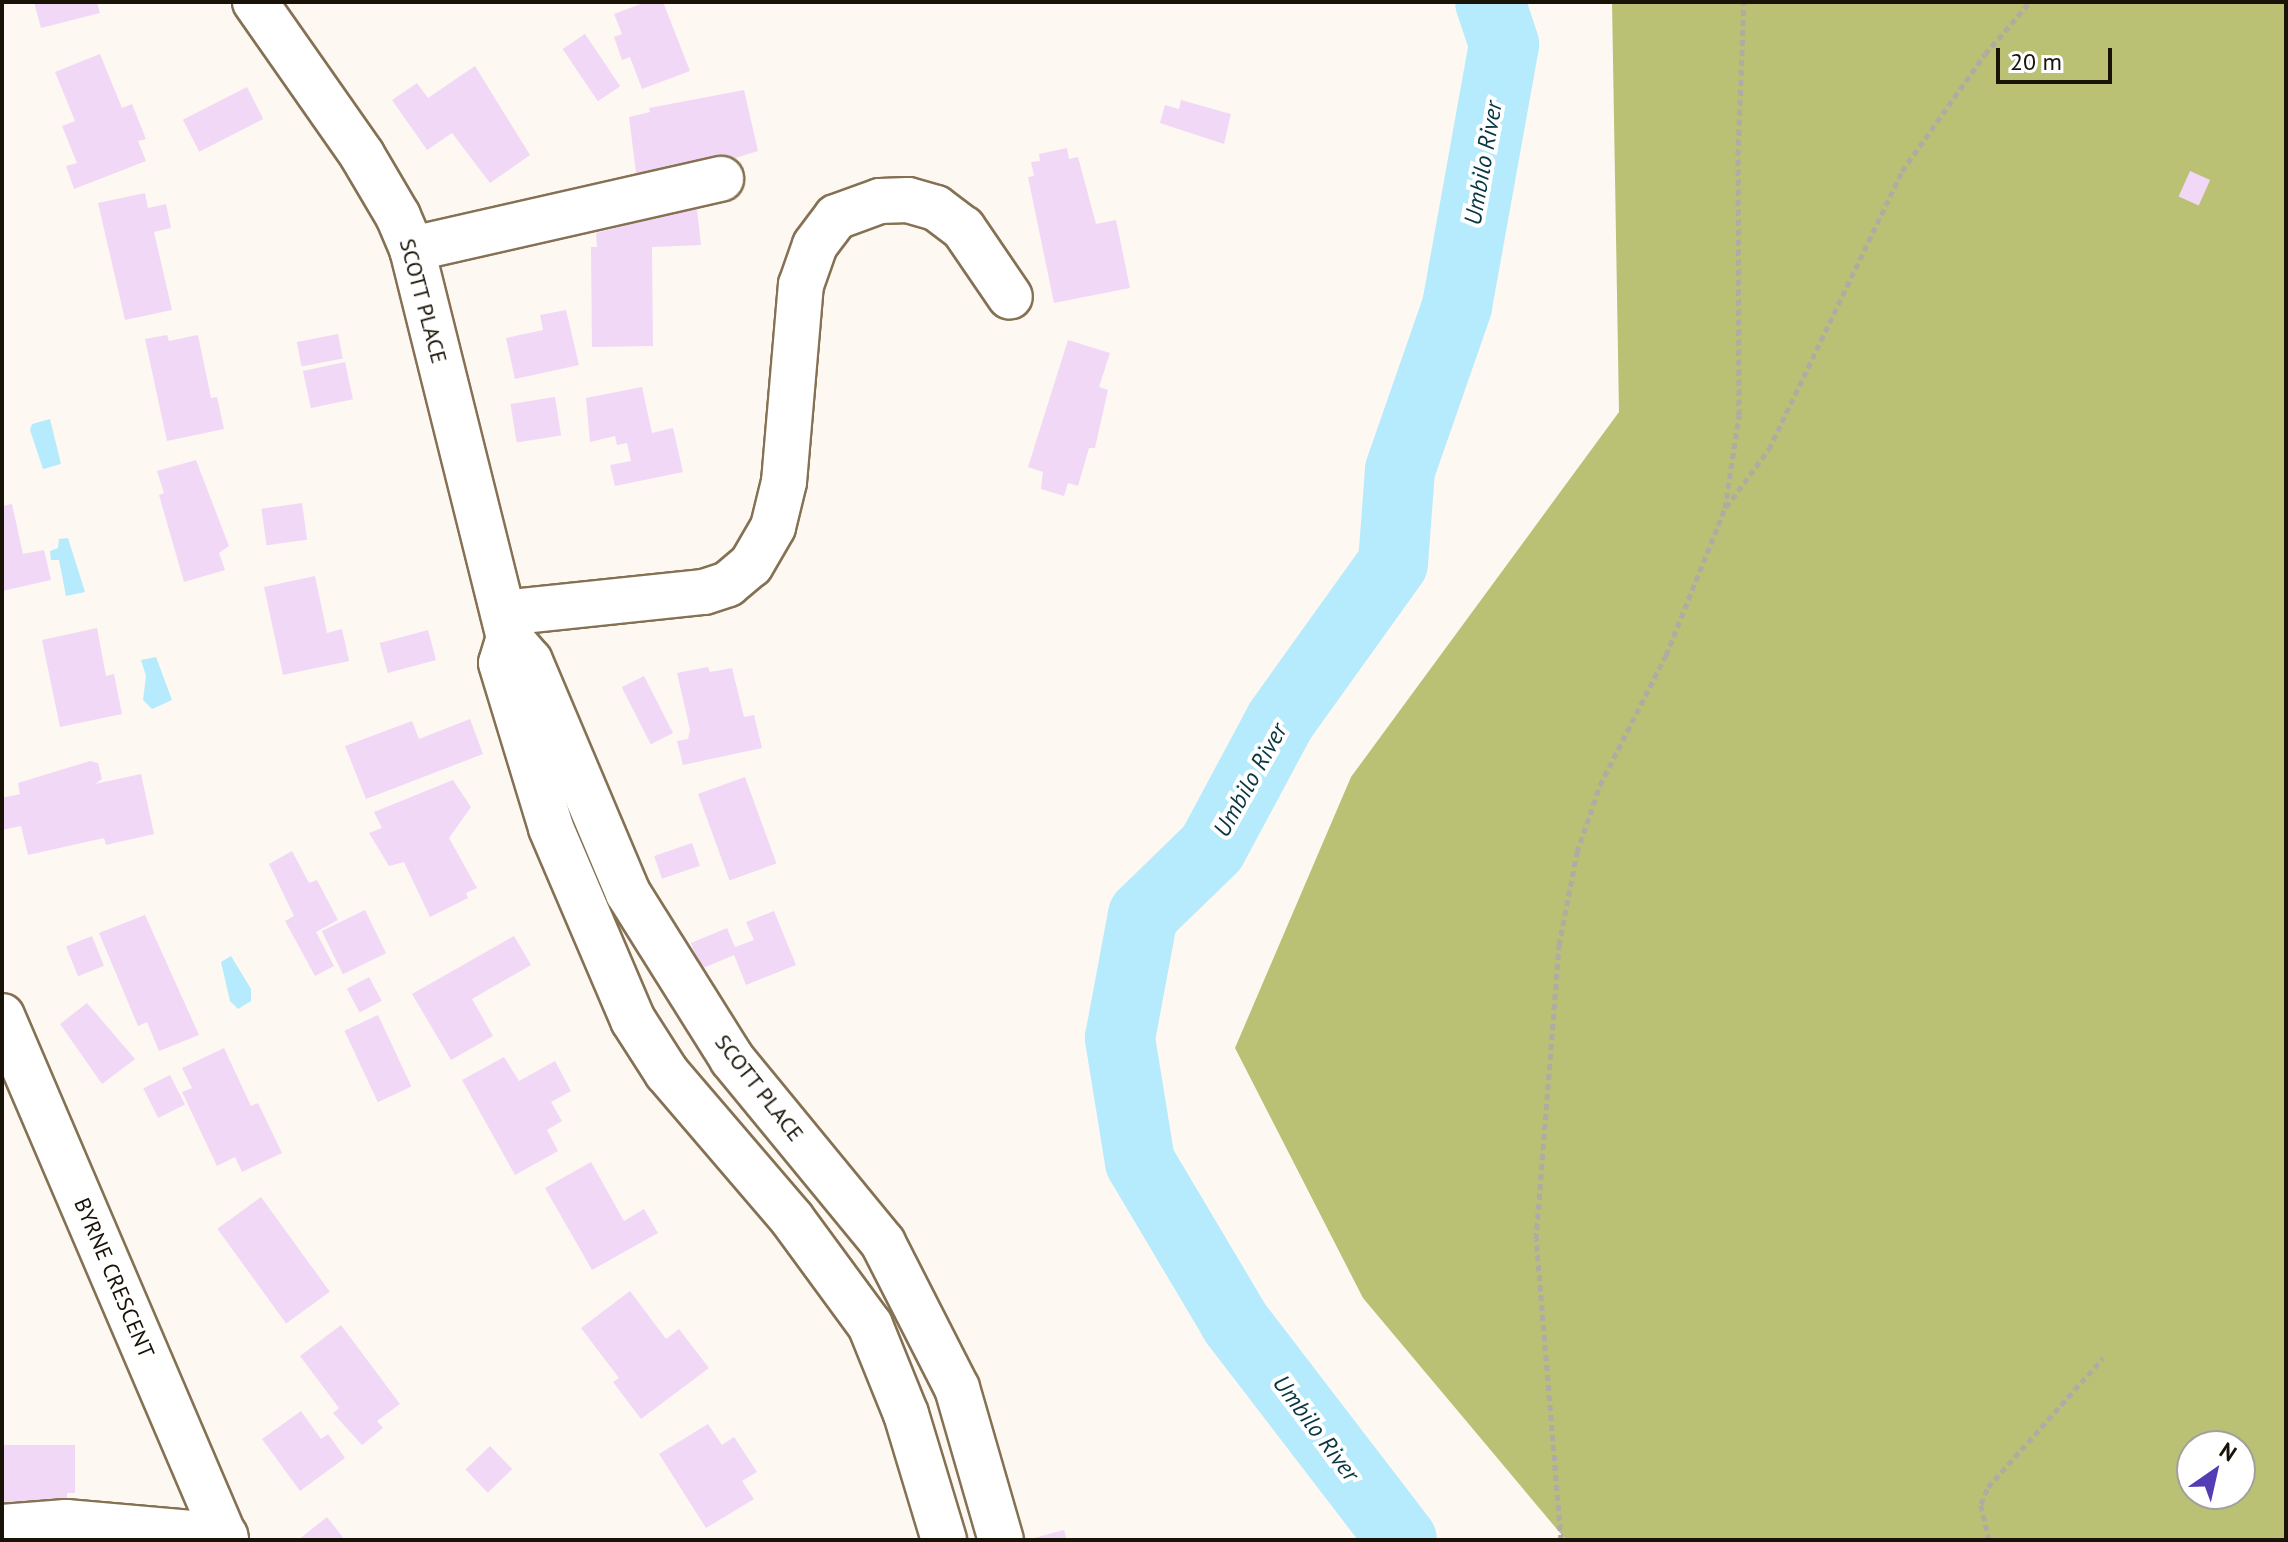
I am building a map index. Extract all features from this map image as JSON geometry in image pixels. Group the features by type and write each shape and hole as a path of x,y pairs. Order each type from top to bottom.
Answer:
{"street":[{"name":"SCOTT PLACE","path":"255,2 362,155 412,249 506,625 530,661 628,893 677,979 732,1059 883,1243 918,1305 957,1388 1001,1540"},
{"path":"412,249 721,179"},
{"path":"506,625 704,592 728,584 751,565 773,527 784,482 801,285 815,245 836,217 880,201 908,200 936,208 963,228 1010,297"},
{"name":"SCOTT PLACE","path":"506,625 501,663 551,828 633,1020 667,1073 792,1219 870,1325 906,1414 944,1540"},
{"name":"BYRNE CRESCENT","path":"2,1016 226,1538"},
{"path":"2,1527 66,1522 226,1538"}],"path":[{"path":"1561,1540 1536,1239 1559,945 1577,852 1600,785 1666,655 1725,508 1739,415 1738,155 1744,2"},
{"path":"1725,508 1769,449 1902,171 1985,54 2030,2"},
{"path":"1989,1540 1981,1504 1988,1487 2103,1358"}],"green space":[{"path":"1612,2 2286,2 2286,1540 1566,1540 1363,1298 1235,1048 1351,777 1619,412"}],"water":[{"path":"50,419 61,464 43,469 30,430 32,424"},
{"path":"68,538 85,592 66,596 59,560 51,560 50,551 58,548 59,539"},
{"path":"156,657 172,700 152,709 143,700 146,676 141,660"},
{"path":"231,956 251,989 251,1001 238,1009 230,1001 221,962"}],"building":[{"path":"34,2 97,2 100,13 41,28"},
{"path":"646,2 663,2 690,71 642,89 630,57 622,60 614,37 622,34 614,14"},
{"path":"585,34 620,86 598,101 563,49"},
{"path":"100,54 122,108 132,104 146,139 138,141 146,161 74,189 66,166 77,163 62,126 75,121 55,72"},
{"path":"475,66 530,155 490,183 452,133 427,150 392,100 417,83 428,98"},
{"path":"247,87 263,119 199,152 183,120"},
{"path":"744,90 758,151 706,167 636,173 629,117 650,112 649,108"},
{"path":"1181,100 1231,114 1224,144 1160,123 1165,105 1179,109"},
{"path":"1067,148 1069,159 1078,157 1096,224 1116,220 1130,288 1054,303 1028,177 1034,176 1031,162 1040,161 1039,154"},
{"path":"2190,171 2210,180 2199,206 2179,197"},
{"path":"145,193 148,208 166,204 171,228 154,232 172,310 125,320 98,203"},
{"path":"697,209 701,245 652,247 653,346 592,347 591,247 597,247 596,233 659,217 659,213"},
{"path":"566,310 579,365 515,379 506,338 543,330 540,315"},
{"path":"338,334 343,359 302,367 297,342"},
{"path":"167,335 169,341 198,335 211,398 217,397 224,429 167,441 145,339"},
{"path":"1068,340 1110,353 1099,387 1108,390 1095,448 1089,448 1078,486 1068,483 1064,496 1041,489 1043,472 1028,467"},
{"path":"345,362 353,399 311,408 303,371"},
{"path":"642,387 652,433 673,428 683,472 615,486 610,465 631,461 627,443 617,445 615,436 590,442 586,398"},
{"path":"555,397 561,436 517,443 511,404"},
{"path":"196,460 229,546 219,553 225,570 184,582 159,495 164,493 157,471"},
{"path":"302,503 307,540 267,545 261,509"},
{"path":"12,504 23,554 44,550 51,580 2,591 2,506"},
{"path":"315,576 327,633 342,629 349,661 283,675 264,587"},
{"path":"97,628 106,676 114,674 122,714 60,727 42,640"},
{"path":"428,630 436,660 388,673 380,643"},
{"path":"708,667 710,672 732,668 744,717 754,715 762,748 683,765 677,741 688,739 690,730 677,673"},
{"path":"644,676 673,733 651,744 622,687"},
{"path":"470,719 483,754 366,799 345,746 412,721 419,739"},
{"path":"90,761 98,763 102,779 95,784 141,774 154,834 106,845 104,838 28,855 21,826 2,830 2,798 20,794 18,783"},
{"path":"745,777 776,863 729,881 698,794"},
{"path":"453,780 471,807 449,838 477,888 466,893 468,898 430,917 404,862 389,866 369,833 382,828 374,812"},
{"path":"692,843 700,866 662,879 654,856"},
{"path":"292,851 309,883 317,880 338,920 316,932 334,966 315,976 285,921 294,916 269,864"},
{"path":"365,910 386,953 343,974 322,931"},
{"path":"774,911 796,965 746,985 734,955 701,969 691,943 727,928 735,947 754,940 746,922"},
{"path":"145,915 199,1035 159,1051 147,1022 138,1026 99,933"},
{"path":"92,936 104,966 78,976 66,946"},
{"path":"514,936 531,965 472,999 493,1036 451,1060 412,994"},
{"path":"369,977 382,1001 360,1013 347,989"},
{"path":"87,1003 135,1059 102,1084 60,1024"},
{"path":"378,1015 411,1087 378,1102 344,1031"},
{"path":"224,1048 251,1106 258,1103 282,1153 242,1172 235,1157 217,1166 182,1092 192,1088 182,1068"},
{"path":"504,1057 519,1081 555,1061 571,1091 551,1102 562,1121 547,1130 558,1151 515,1175 462,1080"},
{"path":"170,1075 185,1104 158,1118 143,1089"},
{"path":"591,1162 624,1221 644,1209 658,1233 592,1270 545,1188"},
{"path":"261,1197 330,1292 286,1323 217,1229"},
{"path":"630,1291 666,1339 679,1329 709,1368 641,1419 613,1382 619,1378 581,1328"},
{"path":"341,1325 400,1404 377,1421 383,1428 362,1445 333,1413 339,1408 300,1356"},
{"path":"301,1411 321,1439 328,1434 345,1458 300,1491 262,1439"},
{"path":"708,1424 722,1445 734,1437 757,1472 742,1481 754,1499 706,1528 659,1454"},
{"path":"2,1445 75,1445 75,1493 67,1493 67,1505 2,1505"},
{"path":"490,1446 512,1469 488,1493 466,1470"},
{"path":"327,1517 345,1540 298,1540"},
{"path":"1064,1530 1067,1540 1030,1540 1030,1539"}],"waterway":[{"name":"Umbilo River","path":"1402,1540 1235,1322 1140,1162 1120,1038 1143,915 1212,848 1280,721 1393,563 1400,470 1457,306 1504,44 1490,2"}]}
